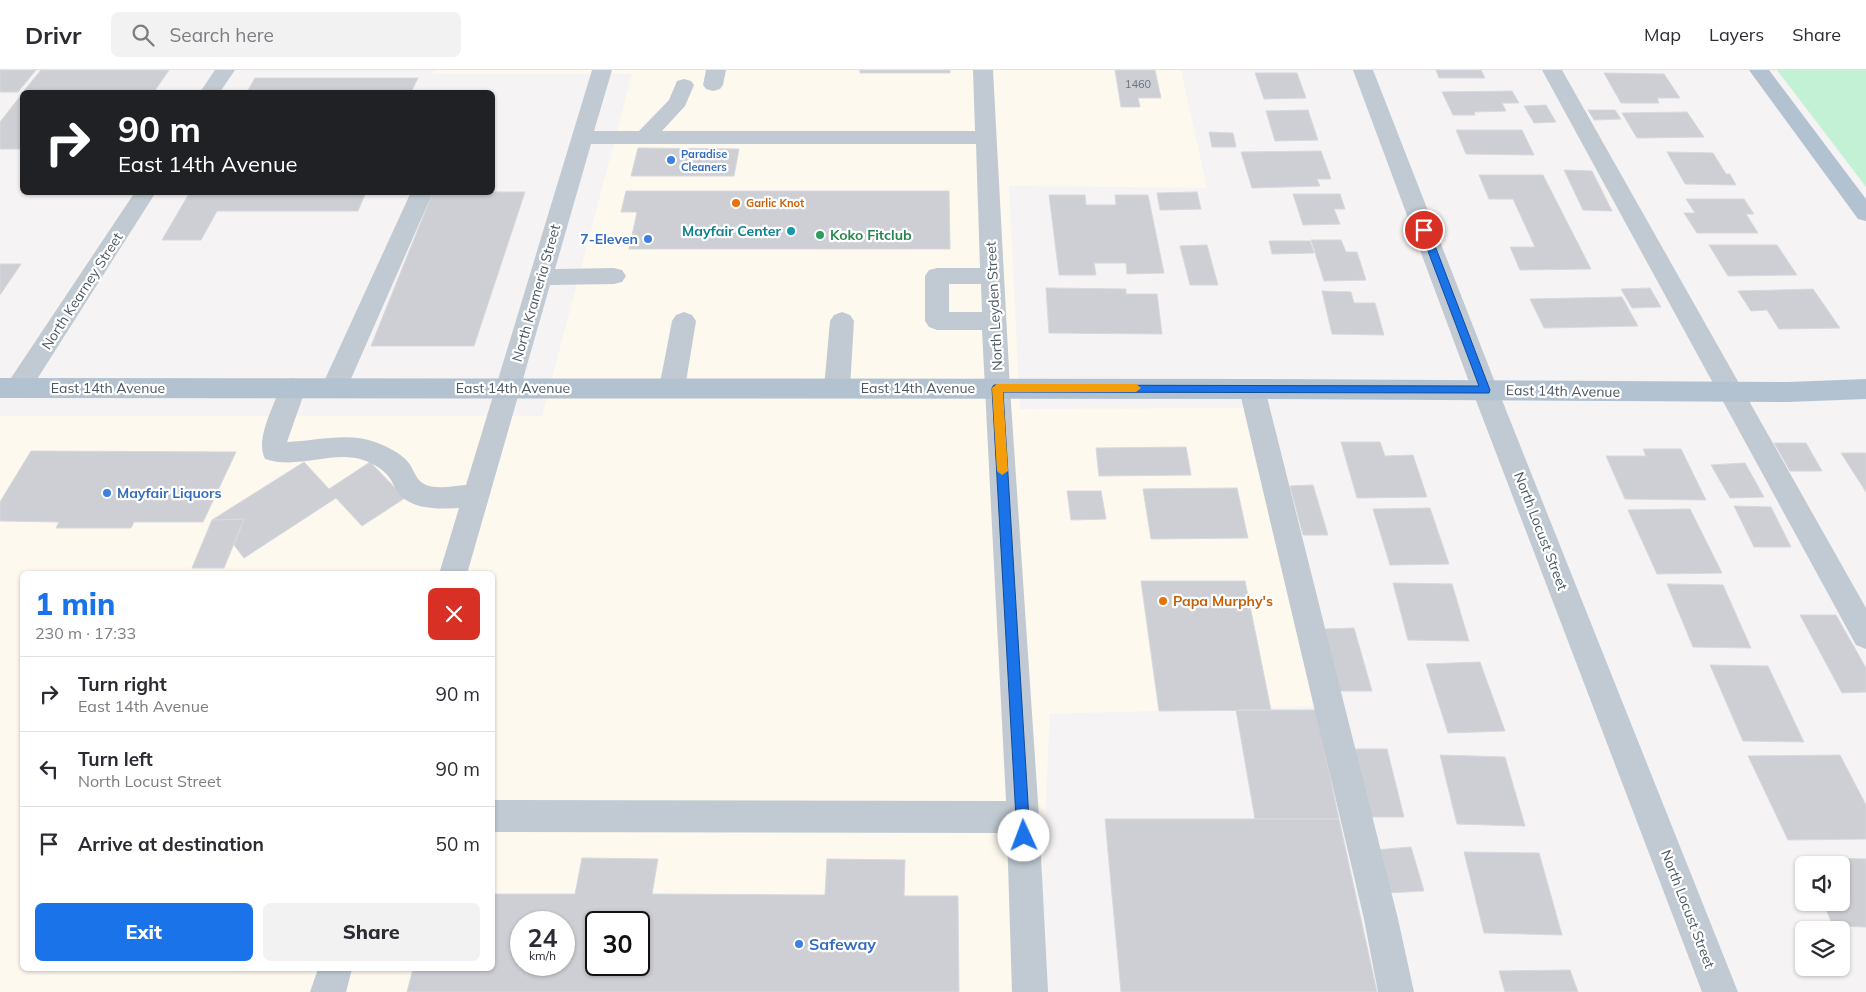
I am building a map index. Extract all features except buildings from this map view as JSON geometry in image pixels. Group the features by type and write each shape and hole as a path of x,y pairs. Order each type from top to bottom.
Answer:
{"main road":[{"path":"1759,70 1866,214"},
{"name":"East 14th Avenue","path":"9,388 1252,388 1730,392 1807,392 1866,389"}],"street":[{"path":"211,90 225,70"},
{"name":"North Krameria Street","path":"454,571 602,70"},
{"name":"North Leyden Street","path":"983,70 997,388 1023,817 1030,992"},
{"name":"North Locust Street","path":"1363,70 1485,390 1720,992"},
{"path":"1552,70 1866,636"},
{"path":"644,138 678,102 684,85"},
{"path":"581,137 986,138"},
{"name":"North Kearney Street","path":"9,388 144,195"},
{"path":"334,388 421,195"},
{"path":"541,276 614,276"},
{"path":"992,276 937,276 937,321 994,322"},
{"path":"837,388 842,321"},
{"path":"672,388 684,322"},
{"path":"293,388 274,440 274,452 291,454 311,450 364,449 398,468 404,482 413,491 424,495 476,496"},
{"path":"1252,388 1379,910 1396,992"},
{"path":"495,816 1023,817"},
{"path":"328,992 334,971"}],"shaded area":[{"path":"434,70 1181,70 1207,188 1009,186 1020,409 1256,408 1323,706 1050,714 1037,992 0,992 0,416 542,416 632,74 432,74"}],"green space":[{"path":"1777,70 1866,70 1866,187"}],"slow traffic":[{"path":"1002,471 997,388 1136,388"}],"place":[{"name":"Paradise Cleaners","path":"671,160"},
{"name":"Garlic Knot","path":"736,203"},
{"name":"Mayfair Center","path":"791,231"},
{"name":"Koko Fitclub","path":"820,235"},
{"name":"7-Eleven","path":"648,239"},
{"name":"Mayfair Liquors","path":"107,493"},
{"name":"Papa Murphy's","path":"1163,601"},
{"name":"Safeway","path":"799,944"}],"route":[{"path":"1024,836 997,388 1485,390 1424,230"}]}
